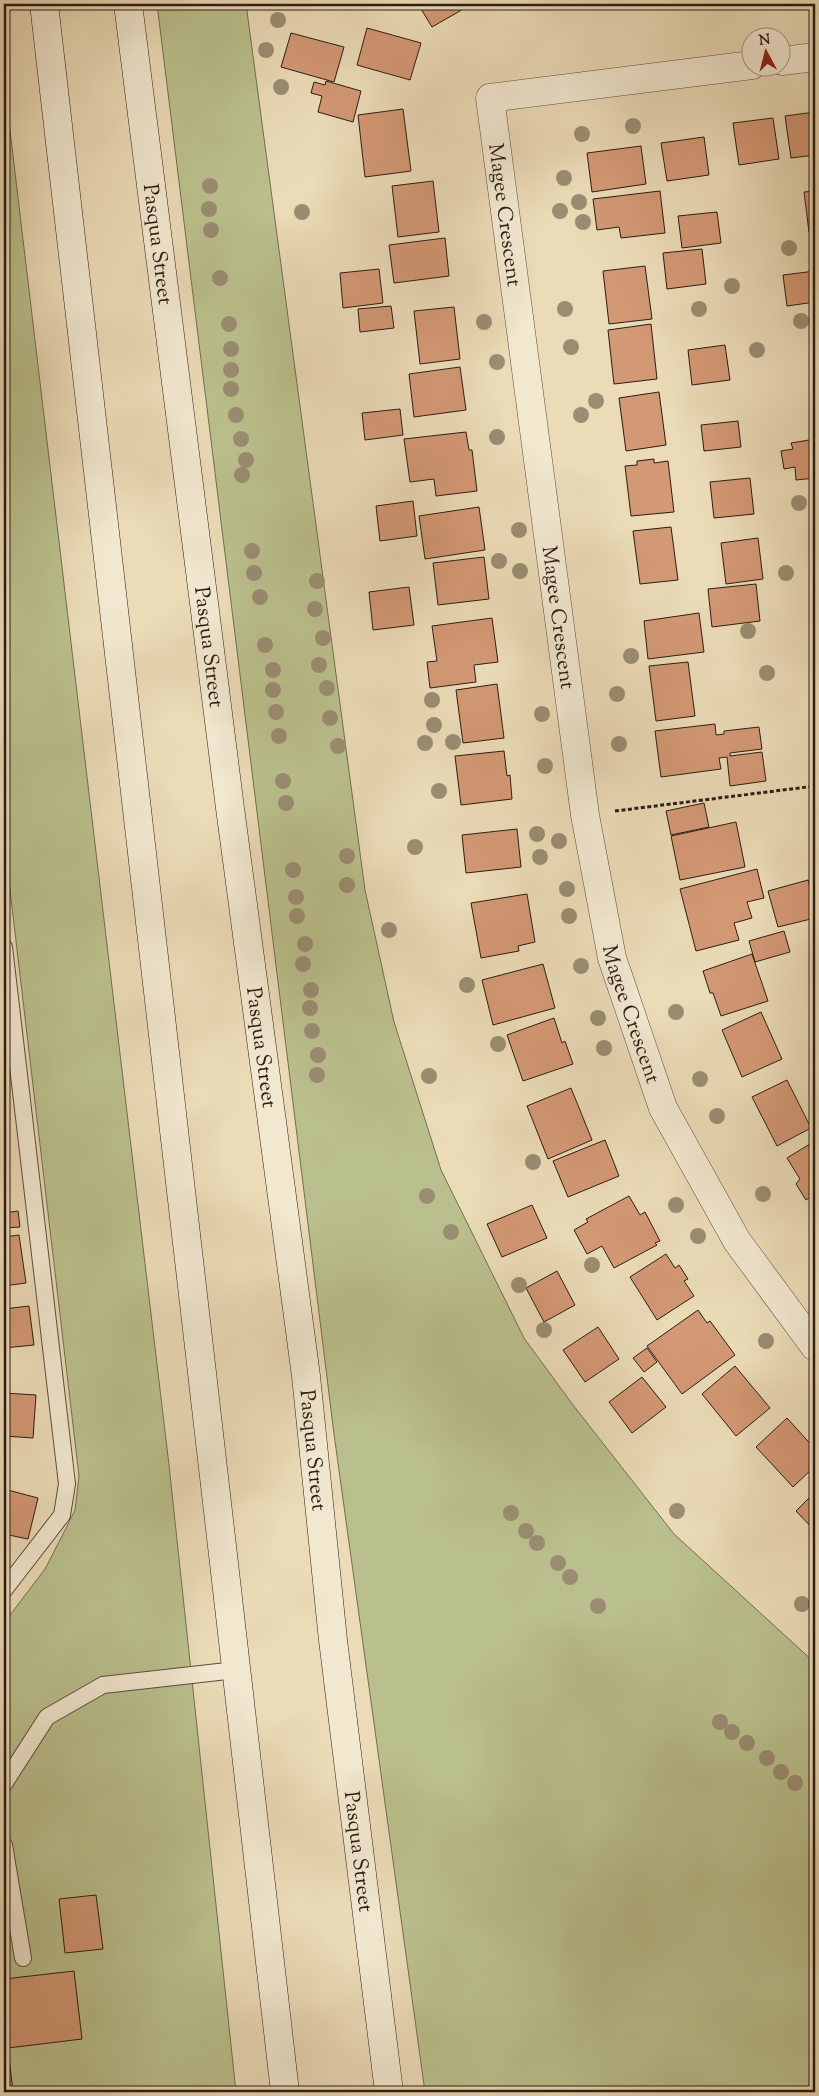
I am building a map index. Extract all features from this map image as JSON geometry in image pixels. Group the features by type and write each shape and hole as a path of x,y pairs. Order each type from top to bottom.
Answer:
{"main road":[{"path":"44,4 285,2092"},
{"name":"Pasqua Street","path":"128,4 232,818 306,1376 333,1640 389,2092"},
{"path":"792,60 815,57"},
{"name":"Magee Crescent","path":"742,66 490,98 585,815 612,958 663,1108 737,1241 815,1347"}],"lane":[{"path":"4,947 66,1484 62,1515 4,1590"},
{"path":"4,1784 47,1717 103,1685 236,1670"},
{"path":"4,1846 23,1958"}],"path":[{"path":"585,815 815,786"}],"green space":[{"path":"157,4 246,4 365,890 394,1022 441,1170 524,1338 573,1405 674,1534 815,1663 815,2092 425,2092 334,1434"},
{"path":"4,80 169,1465 236,2092 4,2092 4,1623 45,1569 62,1536 75,1510 79,1476 4,839"}],"building":[{"path":"418,4 472,4 432,27"},
{"path":"562,4 601,4 562,8"},
{"path":"367,28 421,43 410,80 357,65"},
{"path":"291,33 344,47 334,82 281,67"},
{"path":"326,81 361,91 353,122 318,112 322,96 311,93 314,82 325,85"},
{"path":"403,109 411,171 365,177 358,115"},
{"path":"815,112 815,155 791,158 785,116"},
{"path":"773,118 779,159 739,165 733,123"},
{"path":"704,137 709,175 667,181 661,143"},
{"path":"641,146 646,184 592,192 587,153"},
{"path":"433,181 439,232 398,237 392,186"},
{"path":"660,191 665,233 621,238 619,227 597,230 593,199"},
{"path":"815,191 815,231 809,232 804,192"},
{"path":"717,212 721,243 682,248 678,216"},
{"path":"445,238 449,276 394,283 389,245"},
{"path":"702,249 706,284 667,289 663,253"},
{"path":"645,266 652,319 609,324 603,271"},
{"path":"379,269 383,303 343,308 340,273"},
{"path":"815,271 815,302 787,306 783,275"},
{"path":"391,306 394,328 360,332 358,309"},
{"path":"454,307 460,359 420,364 414,311"},
{"path":"651,324 657,379 614,384 608,330"},
{"path":"725,345 730,380 692,385 688,350"},
{"path":"460,367 466,410 414,417 409,374"},
{"path":"659,392 666,445 626,451 619,398"},
{"path":"400,409 403,435 365,440 362,413"},
{"path":"738,421 741,447 704,451 701,425"},
{"path":"466,432 469,450 472,450 477,491 436,496 434,479 410,482 404,439"},
{"path":"815,439 815,478 796,480 795,467 784,469 781,451 793,449 791,443"},
{"path":"654,459 654,463 668,461 674,512 631,516 625,466 637,465 637,461"},
{"path":"750,478 754,514 714,518 710,482"},
{"path":"413,501 417,536 380,541 376,506"},
{"path":"479,507 485,550 425,559 419,516"},
{"path":"671,527 678,580 640,584 633,531"},
{"path":"758,538 763,579 726,584 721,543"},
{"path":"484,557 489,599 438,605 433,563"},
{"path":"756,584 760,621 712,627 708,589"},
{"path":"409,587 414,625 373,630 369,592"},
{"path":"699,613 704,652 648,659 644,621"},
{"path":"492,618 498,662 474,665 476,682 430,688 427,662 437,661 432,626"},
{"path":"688,662 695,716 656,721 649,666"},
{"path":"497,684 504,738 463,743 456,690"},
{"path":"715,724 716,735 724,734 724,731 759,727 762,749 730,753 730,756 762,752 766,781 730,786 727,757 719,758 721,769 661,777 655,731"},
{"path":"504,751 507,776 510,775 512,799 461,805 455,756"},
{"path":"704,803 709,827 671,835 666,811"},
{"path":"736,822 745,867 680,880 671,836"},
{"path":"517,829 521,867 466,873 462,835"},
{"path":"757,869 764,898 747,902 752,918 734,923 739,940 696,951 680,889"},
{"path":"808,880 815,907 815,918 778,927 768,891"},
{"path":"527,894 535,942 518,946 519,951 481,958 471,903"},
{"path":"784,931 790,952 755,962 749,941"},
{"path":"752,954 768,1001 721,1016 713,993 710,993 703,971"},
{"path":"543,964 555,1008 493,1025 482,980"},
{"path":"761,1012 782,1059 742,1077 722,1030"},
{"path":"554,1018 562,1043 565,1041 573,1064 523,1081 507,1035"},
{"path":"787,1080 811,1128 777,1146 752,1097"},
{"path":"571,1088 592,1140 548,1159 527,1106"},
{"path":"605,1140 619,1176 568,1197 553,1161"},
{"path":"815,1141 815,1198 811,1201 809,1198 806,1200 796,1184 800,1179 787,1158"},
{"path":"629,1196 640,1215 645,1212 660,1241 655,1243 657,1245 614,1268 602,1246 587,1254 574,1230 588,1222 586,1219"},
{"path":"532,1205 547,1238 502,1257 487,1224"},
{"path":"18,1211 20,1227 4,1228 4,1213"},
{"path":"19,1235 26,1283 4,1286 4,1237"},
{"path":"666,1254 675,1268 679,1265 688,1279 684,1281 694,1296 657,1320 630,1277"},
{"path":"557,1271 575,1305 544,1322 526,1288"},
{"path":"29,1306 34,1345 4,1348 4,1309"},
{"path":"698,1310 707,1323 710,1321 735,1355 682,1394 647,1346"},
{"path":"598,1327 619,1359 585,1382 563,1350"},
{"path":"647,1348 657,1362 644,1372 633,1358"},
{"path":"735,1366 770,1408 736,1436 702,1394"},
{"path":"642,1377 666,1407 632,1433 609,1402"},
{"path":"4,1393 36,1395 33,1438 4,1436"},
{"path":"787,1418 815,1449 815,1466 793,1487 756,1447"},
{"path":"4,1489 38,1498 28,1539 4,1534"},
{"path":"815,1492 815,1531 796,1511"},
{"path":"96,1895 103,1949 65,1953 59,1899"},
{"path":"74,1971 82,2039 8,2048 13,2092 4,2092 4,1979"}]}
